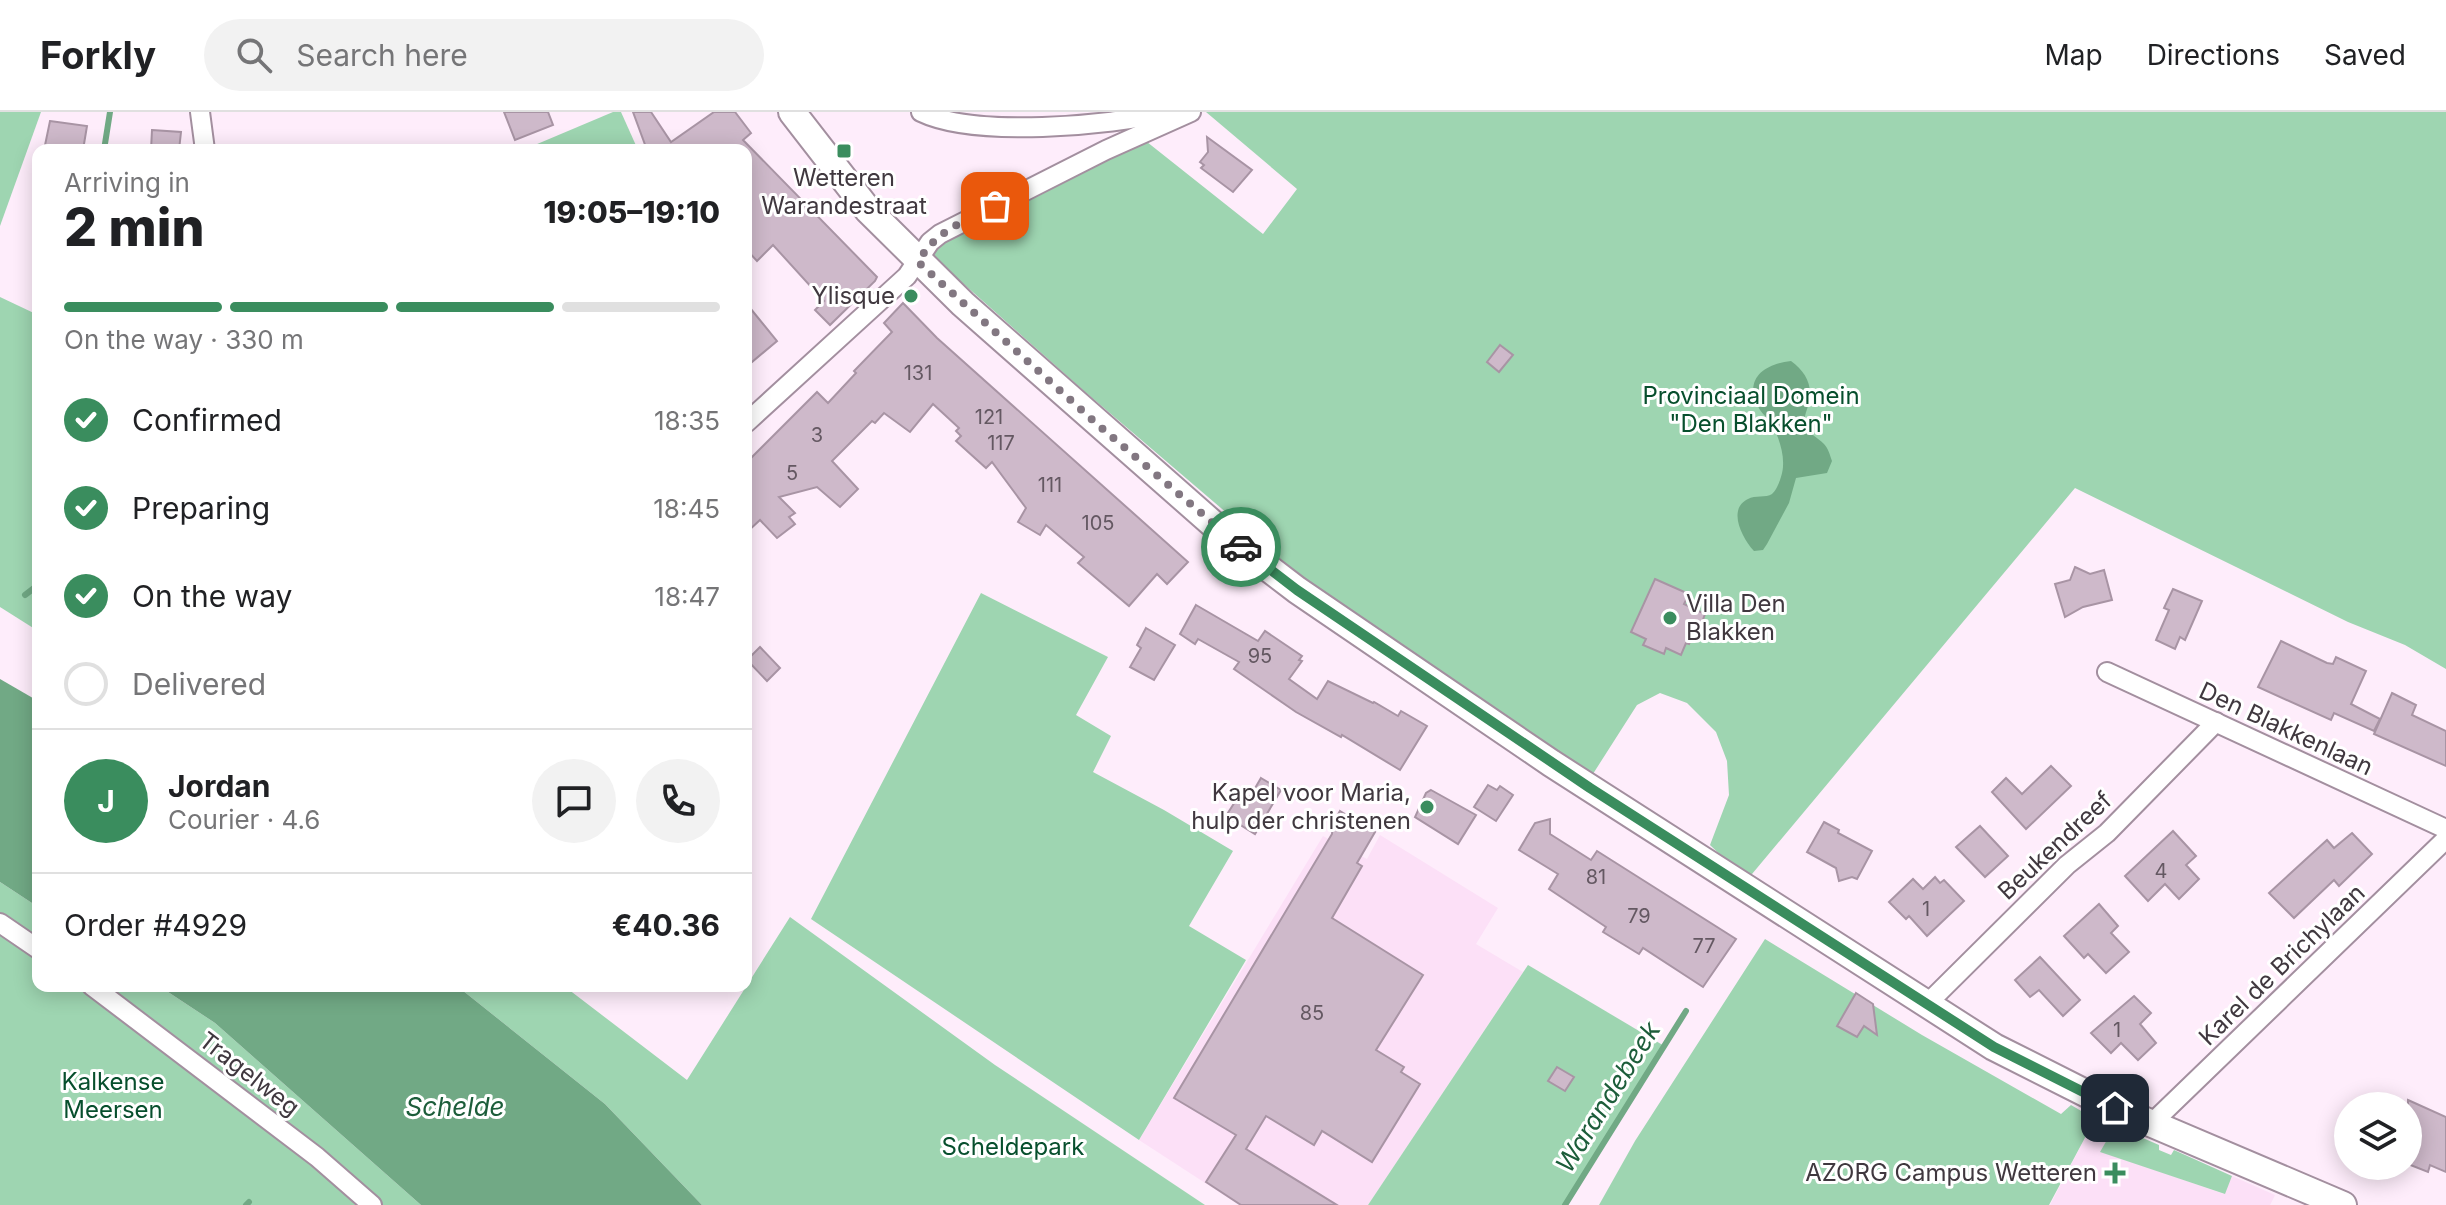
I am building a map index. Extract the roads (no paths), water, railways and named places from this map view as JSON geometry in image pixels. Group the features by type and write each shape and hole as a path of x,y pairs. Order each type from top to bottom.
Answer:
{"main road":[{"path":"792,112 868,210 918,262 1230,539 1297,590 1551,763 2007,1054 2151,1124 2343,1205"}],"street":[{"path":"200,112 204,144"},
{"path":"921,112 935,119 1014,128 1130,121 1167,112"},
{"path":"752,418 896,287 918,262 930,242 940,234 1106,150 1191,112"},
{"name":"Den Blakkenlaan","path":"2107,672 2446,829"},
{"name":"Beukendreef","path":"1927,1004 2067,865 2107,833 2216,722"},
{"name":"Karel de Brichylaan","path":"2151,1124 2446,839"},
{"path":"0,923 32,945"},
{"name":"Tragelweg","path":"100,992 317,1157 372,1205"}],"water":[{"path":"1791,361 1805,375 1809,386 1806,425 1825,446 1832,461 1827,473 1796,478 1789,503 1767,544 1763,550 1754,551 1741,531 1738,510 1748,499 1774,492 1781,477 1783,461 1774,429 1760,410 1753,390 1758,375 1764,370"},
{"path":"0,679 32,698 32,903 0,882"},
{"name":"Schelde","path":"168,992 465,992 605,1104 702,1205 421,1205 215,1023"}],"waterway":[{"path":"105,144 110,112"},
{"path":"25,595 32,590"},
{"name":"Warandebeek","path":"1565,1205 1686,1011"},
{"path":"246,1205 249,1202"}],"place":[{"name":"Wetteren Warandestraat","path":"844,151"},
{"name":"Ylisque","path":"911,296"},
{"name":"Villa Den Blakken","path":"1670,618"},
{"name":"Kapel voor Maria, hulp der christenen","path":"1427,807"},
{"name":"AZORG Campus Wetteren","path":"2115,1173"}],"park label":[{"name":"Provinciaal Domein \"Den Blakken\"","path":"1751,410"},
{"name":"Kalkense Meersen","path":"113,1096"},
{"name":"Scheldepark","path":"1013,1147"}]}
